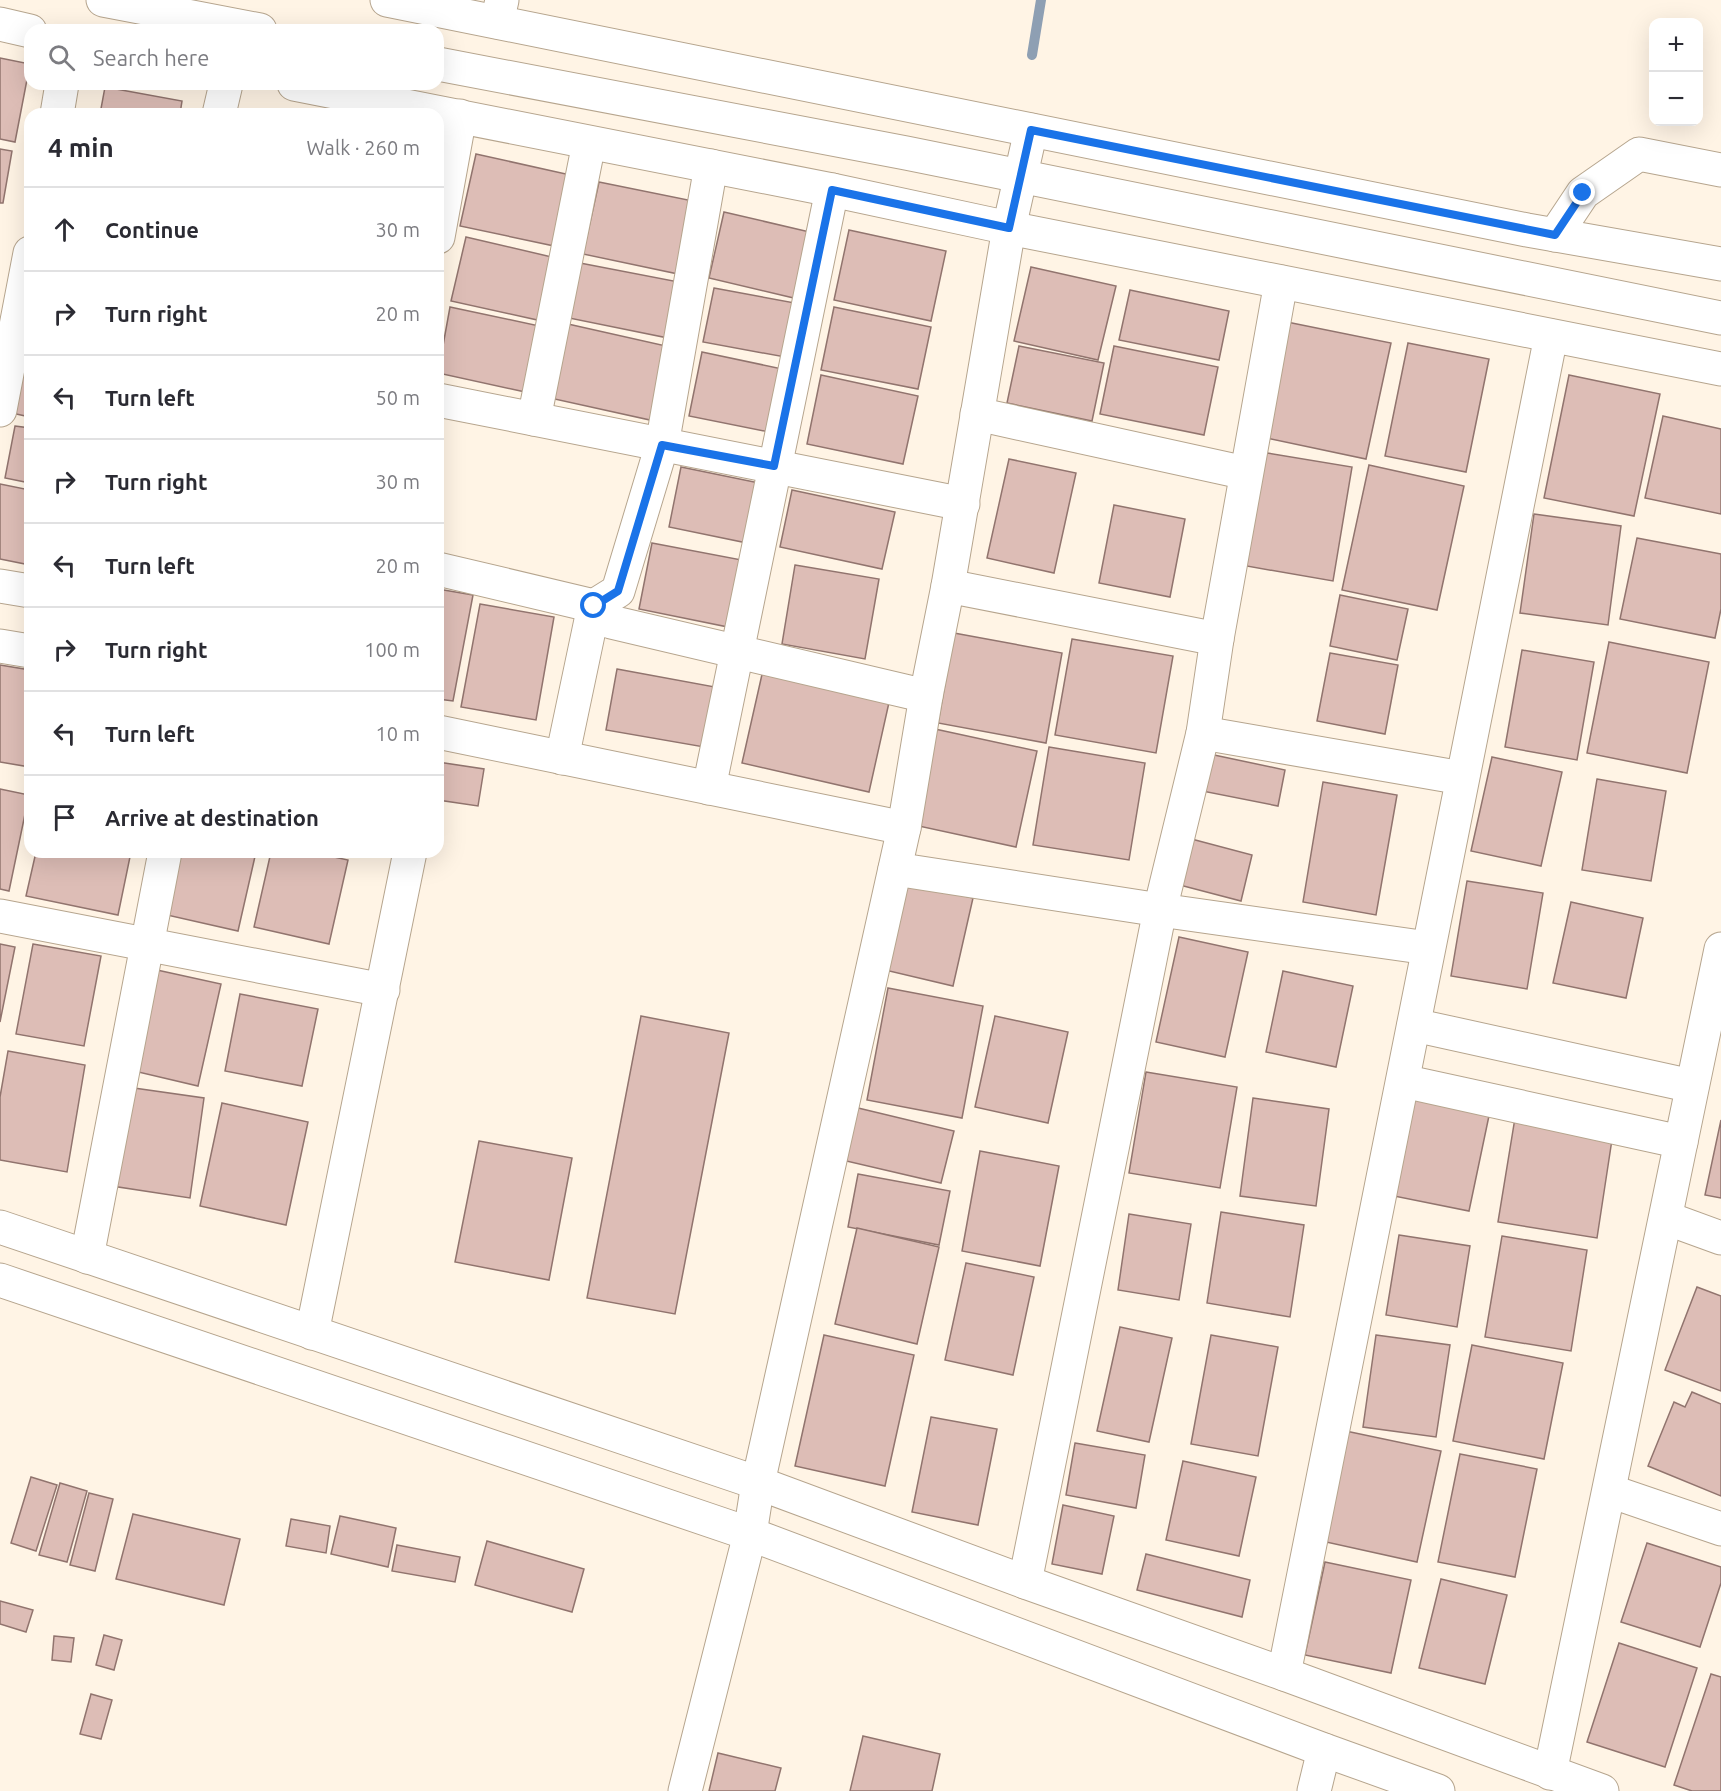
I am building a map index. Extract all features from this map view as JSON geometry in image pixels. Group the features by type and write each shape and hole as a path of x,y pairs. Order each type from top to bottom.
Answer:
{"street":[{"path":"103,0 229,24"},
{"path":"387,0 500,11 1031,130 1555,235 1721,264"},
{"path":"0,24 24,30"},
{"path":"444,65 906,153 1721,318"},
{"path":"58,108 61,90"},
{"path":"220,108 225,90"},
{"path":"306,90 331,103 381,108"},
{"path":"444,114 1721,369"},
{"path":"444,204 460,116"},
{"path":"685,1791 750,1534 758,1483 904,828 926,696 963,504 1009,228 1031,130"},
{"path":"534,418 589,143"},
{"path":"1555,235 1583,193 1638,154 1721,170"},
{"path":"562,758 594,606 618,591 662,445 711,166"},
{"path":"709,788 832,190"},
{"path":"1024,1582 1160,910 1203,734 1217,639 1281,282"},
{"path":"0,410 24,284"},
{"path":"1284,1674 1551,336"},
{"path":"444,401 963,504"},
{"path":"977,414 1246,473"},
{"path":"444,570 594,606 611,622 926,696"},
{"path":"0,586 24,590"},
{"path":"948,586 1217,639"},
{"path":"0,646 24,650"},
{"path":"444,733 904,828"},
{"path":"1203,734 1462,778"},
{"path":"87,1257 164,858"},
{"path":"312,1333 409,858"},
{"path":"895,869 1428,948"},
{"path":"0,916 383,990"},
{"path":"1550,1773 1721,949"},
{"path":"1414,1024 1692,1086"},
{"path":"1403,1081 1681,1142"},
{"path":"1666,1218 1721,1238"},
{"path":"0,1227 758,1483 1024,1582 1284,1674 1602,1791"},
{"path":"0,1280 750,1534 1438,1791"},
{"path":"1610,1491 1721,1529"},
{"path":"1314,1791 1324,1750"}],"building":[{"path":"0,58 24,63 25,90 15,142 0,139"},
{"path":"104,90 122,90 182,101 181,108 101,108"},
{"path":"0,149 12,151 3,203 0,203"},
{"path":"476,154 575,176 559,247 460,226"},
{"path":"599,182 698,202 683,275 583,254"},
{"path":"724,212 814,233 798,299 709,278"},
{"path":"849,230 946,251 931,321 834,300"},
{"path":"466,237 556,258 542,321 451,301"},
{"path":"580,263 684,283 673,339 569,318"},
{"path":"1031,267 1116,286 1098,360 1014,341"},
{"path":"714,288 795,303 785,357 703,342"},
{"path":"1130,290 1229,311 1219,360 1119,340"},
{"path":"450,307 544,327 530,393 444,374 444,340"},
{"path":"834,307 931,327 918,389 821,370"},
{"path":"1287,322 1391,343 1366,459 1262,437"},
{"path":"568,324 666,346 650,420 550,398"},
{"path":"1408,343 1489,359 1466,472 1385,456"},
{"path":"1019,346 1104,363 1092,421 1007,403"},
{"path":"1114,346 1218,367 1204,435 1100,414"},
{"path":"21,350 24,351 24,416 7,412"},
{"path":"702,352 787,370 774,433 689,416"},
{"path":"821,375 918,396 903,464 807,444"},
{"path":"1569,375 1660,394 1634,516 1544,498"},
{"path":"1663,416 1721,429 1721,514 1645,498"},
{"path":"15,426 24,427 24,482 5,478"},
{"path":"1261,452 1352,467 1333,581 1241,565"},
{"path":"1009,459 1076,473 1054,573 987,558"},
{"path":"1369,465 1464,486 1437,610 1342,590"},
{"path":"681,467 764,484 752,544 669,527"},
{"path":"0,484 24,489 24,564 0,559"},
{"path":"792,490 895,512 882,569 780,547"},
{"path":"1114,505 1185,519 1170,597 1099,583"},
{"path":"1534,514 1621,526 1608,625 1520,613"},
{"path":"1637,538 1721,554 1721,609 1715,638 1620,619"},
{"path":"652,543 747,561 733,628 639,609"},
{"path":"795,565 879,579 865,659 782,644"},
{"path":"444,590 473,595 453,701 444,700"},
{"path":"1340,595 1408,609 1397,660 1330,646"},
{"path":"480,604 554,617 536,720 461,707"},
{"path":"954,633 1062,653 1046,743 938,723"},
{"path":"1072,639 1173,656 1156,753 1055,735"},
{"path":"1609,642 1709,662 1687,773 1587,753"},
{"path":"1522,650 1594,662 1577,760 1505,747"},
{"path":"1330,653 1398,665 1385,734 1317,721"},
{"path":"0,665 24,669 24,766 0,762"},
{"path":"617,669 715,687 704,747 606,730"},
{"path":"763,670 890,698 869,792 742,763"},
{"path":"935,729 1037,751 1016,847 914,825"},
{"path":"1049,747 1145,763 1129,860 1033,845"},
{"path":"1200,752 1285,770 1278,806 1192,789"},
{"path":"1492,757 1562,772 1541,866 1471,851"},
{"path":"444,763 484,769 478,806 444,801"},
{"path":"1597,779 1666,791 1651,881 1582,870"},
{"path":"1323,782 1397,795 1376,915 1303,902"},
{"path":"0,789 24,794 24,819 9,891 0,889"},
{"path":"1184,837 1252,855 1241,901 1172,883"},
{"path":"35,858 130,858 118,915 26,896"},
{"path":"180,858 255,858 238,931 167,915"},
{"path":"270,858 348,860 329,944 254,927"},
{"path":"1467,881 1543,893 1527,989 1451,976"},
{"path":"906,882 973,898 953,986 885,970"},
{"path":"1571,902 1643,918 1626,998 1553,983"},
{"path":"1179,937 1248,952 1225,1057 1156,1042"},
{"path":"0,944 15,947 0,1022"},
{"path":"33,944 101,956 84,1046 16,1034"},
{"path":"157,970 221,984 198,1086 134,1071"},
{"path":"1283,971 1353,986 1336,1067 1266,1052"},
{"path":"888,988 983,1006 962,1118 867,1100"},
{"path":"240,994 318,1009 302,1086 225,1071"},
{"path":"641,1016 729,1033 675,1314 587,1298"},
{"path":"995,1016 1068,1032 1048,1123 975,1107"},
{"path":"8,1051 85,1065 67,1172 0,1160 0,1097"},
{"path":"1146,1072 1237,1087 1220,1188 1129,1173"},
{"path":"127,1087 204,1098 190,1198 112,1186"},
{"path":"1405,1093 1490,1111 1469,1211 1384,1194"},
{"path":"1253,1098 1329,1109 1316,1206 1240,1196"},
{"path":"222,1103 308,1122 286,1225 200,1206"},
{"path":"854,1107 954,1131 941,1183 842,1160"},
{"path":"1515,1118 1613,1133 1597,1238 1498,1222"},
{"path":"1721,1120 1721,1198 1705,1195"},
{"path":"479,1141 572,1158 549,1280 455,1262"},
{"path":"980,1151 1059,1166 1040,1266 962,1251"},
{"path":"858,1174 950,1191 939,1245 848,1227"},
{"path":"1221,1212 1304,1225 1290,1317 1207,1303"},
{"path":"1129,1214 1191,1224 1179,1300 1118,1290"},
{"path":"857,1228 939,1247 917,1344 835,1324"},
{"path":"1399,1235 1470,1246 1457,1327 1386,1315"},
{"path":"1502,1236 1587,1250 1571,1351 1485,1337"},
{"path":"966,1263 1034,1277 1013,1375 945,1360"},
{"path":"1697,1287 1721,1296 1721,1391 1665,1370"},
{"path":"1120,1327 1172,1338 1149,1442 1097,1431"},
{"path":"824,1335 914,1355 885,1486 795,1466"},
{"path":"1211,1335 1278,1347 1258,1456 1191,1444"},
{"path":"1376,1335 1450,1345 1436,1437 1363,1427"},
{"path":"1472,1345 1563,1363 1544,1459 1453,1441"},
{"path":"1692,1392 1721,1404 1721,1496 1648,1466 1674,1402 1685,1407"},
{"path":"931,1417 997,1429 978,1525 912,1512"},
{"path":"1341,1430 1441,1451 1417,1562 1317,1540"},
{"path":"1075,1443 1145,1455 1136,1508 1066,1495"},
{"path":"1460,1454 1537,1469 1515,1577 1438,1562"},
{"path":"1183,1461 1256,1477 1239,1556 1166,1540"},
{"path":"31,1477 57,1485 36,1551 11,1543"},
{"path":"60,1483 87,1491 67,1562 39,1555"},
{"path":"89,1493 113,1499 95,1571 70,1565"},
{"path":"1063,1505 1114,1516 1102,1574 1052,1564"},
{"path":"133,1514 240,1539 224,1605 116,1579"},
{"path":"340,1516 396,1528 388,1567 331,1554"},
{"path":"291,1519 330,1526 326,1553 286,1546"},
{"path":"487,1541 584,1569 572,1612 475,1585"},
{"path":"1647,1543 1721,1567 1721,1583 1700,1647 1621,1622"},
{"path":"397,1545 460,1557 455,1582 392,1571"},
{"path":"1146,1554 1250,1580 1242,1617 1137,1590"},
{"path":"1325,1562 1411,1580 1391,1673 1305,1655"},
{"path":"1441,1579 1507,1595 1485,1684 1419,1668"},
{"path":"0,1601 33,1610 26,1632 0,1624"},
{"path":"104,1635 122,1640 114,1670 96,1665"},
{"path":"54,1636 74,1638 71,1662 52,1660"},
{"path":"1619,1643 1697,1668 1665,1767 1587,1742"},
{"path":"1711,1674 1721,1677 1721,1791 1692,1791 1674,1785"},
{"path":"91,1694 112,1700 101,1739 80,1734"},
{"path":"863,1736 940,1754 932,1791 850,1791"},
{"path":"718,1753 781,1768 775,1791 709,1791"}],"waterway":[{"path":"1032,55 1041,0"}],"route":[{"path":"594,606 618,591 662,445 774,466 832,190 1009,228 1031,130 1555,235 1583,193"}]}
